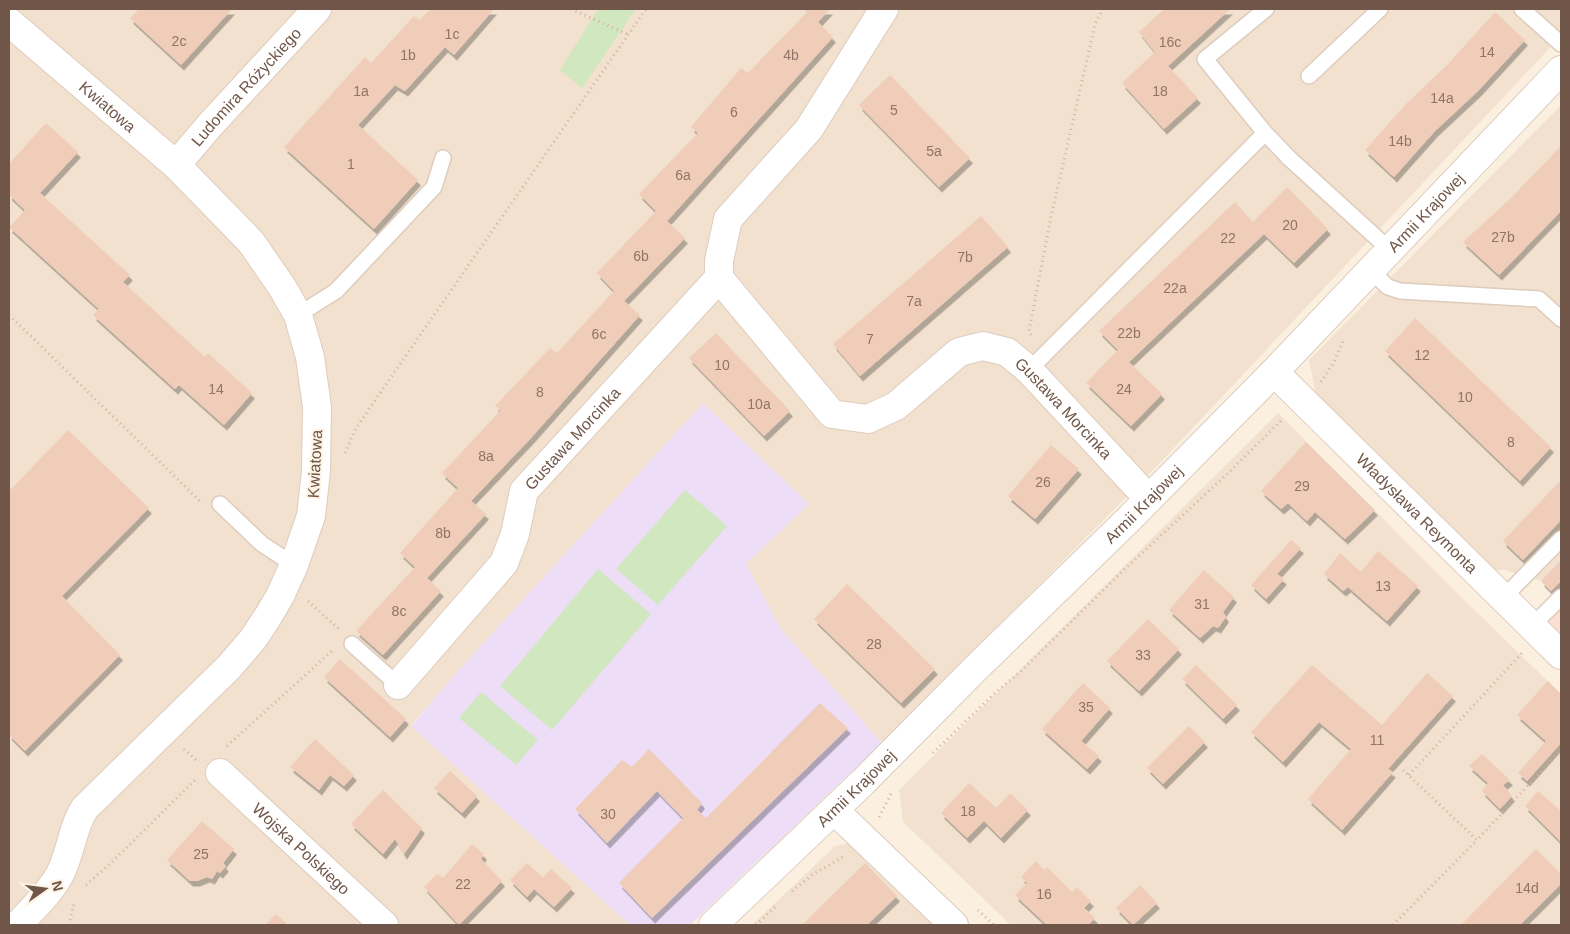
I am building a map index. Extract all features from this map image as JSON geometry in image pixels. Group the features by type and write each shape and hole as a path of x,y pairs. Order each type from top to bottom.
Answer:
{"street":[{"name":"Ludomira Różyckiego","path":"176,165 317,9"},
{"path":"720,278 719,261 728,219 809,129 884,9"},
{"name":"Kwiatowa","path":"9,22 176,165 251,242 282,287 298,316 310,357 317,406 315,488 311,516 294,565 280,596 267,618 240,655 85,808 77,822 60,874 54,884 18,925"},
{"name":"Armii Krajowej","path":"713,925 834,810 1149,499 1371,271 1561,70"},
{"name":"Gustawa Morcinka","path":"398,685 504,563 515,534 524,492 720,278 832,414 868,419 896,406 959,352 983,346 1036,362 1149,499"},
{"name":"Władysława Reymonta","path":"1274,372 1503,598 1529,637 1561,655"},
{"name":"Wojska Polskiego","path":"210,766 384,925"},
{"path":"834,810 954,925"}],"lane":[{"path":"1266,9 1205,59 1265,133 1288,158 1390,250"},
{"path":"1309,76 1380,9"},
{"path":"1522,9 1561,44"},
{"path":"1036,362 1265,133"},
{"path":"298,316 336,292 434,187 443,158"},
{"path":"1371,271 1388,287 1400,290 1540,299 1561,320"},
{"path":"220,504 262,544 294,565"},
{"path":"1503,598 1561,539"},
{"path":"1529,637 1561,597"},
{"path":"352,644 398,685"}],"path":[{"path":"570,9 627,34"},
{"path":"343,458 358,424 646,9"},
{"path":"1036,362 1029,331 1051,217 1092,34 1103,9"},
{"path":"9,315 203,505"},
{"path":"930,756 1287,416"},
{"path":"302,596 336,626"},
{"path":"1409,775 1529,637"},
{"path":"81,890 333,650"},
{"path":"181,746 210,766"},
{"path":"1393,925 1477,840 1561,750"},
{"path":"1403,770 1477,840"},
{"path":"875,822 882,815 891,794"},
{"path":"788,894 806,878 847,853"},
{"path":"69,925 75,896"},
{"path":"756,925 782,900"}],"shaded area":[{"path":"9,9 1561,9 1561,36 1159,464 882,743 781,629 746,564 808,503 703,403 411,725 630,925 9,925"},
{"path":"1561,105 1561,581 1551,591 1541,581 1505,570 1487,571 1317,402 1309,360"},
{"path":"703,403 809,504 746,564 781,629 882,743 690,925 630,925 411,726 458,671"},
{"path":"1278,413 1464,600 1561,694 1561,925 1011,925 903,822 899,790"},
{"path":"1561,581 1561,637 1546,623 1551,591"},
{"path":"849,843 948,925 752,925 835,846"}],"green space":[{"path":"598,9 636,9 582,88 560,70"},
{"path":"685,490 727,526 658,605 616,569"},
{"path":"598,569 651,614 552,730 500,686"},
{"path":"481,692 538,740 516,765 459,718"}],"building":[{"path":"139,9 232,9 181,65 130,18"},
{"path":"431,9 494,9 454,55 445,47 405,91 395,85 358,125 418,180 374,229 284,147 365,57 371,63 414,16 419,20"},
{"path":"803,9 830,9 818,22 833,37 667,221 685,238 624,301 640,315 531,438 471,501 486,514 427,578 441,591 383,655 356,631 415,567 400,553 458,488 442,473 501,410 495,406 550,348 557,353 614,291 597,273 656,211 639,194 698,133 691,127 741,68 748,73 807,12"},
{"path":"1164,9 1230,9 1168,66 1198,98 1164,129 1122,83 1155,52 1139,32"},
{"path":"1495,12 1525,40 1478,91 1435,131 1394,177 1365,150 1406,104 1448,64"},
{"path":"890,75 970,158 939,187 859,105"},
{"path":"46,123 78,152 40,193 130,275 123,282 205,357 208,353 252,393 224,425 179,385 175,389 93,315 99,309 9,227 25,210 9,195 9,164"},
{"path":"1561,146 1561,211 1499,275 1463,242 1509,200"},
{"path":"1287,187 1328,229 1294,263 1264,234 1129,362 1162,394 1131,426 1086,383 1118,350 1099,331 1235,202 1253,222"},
{"path":"981,216 1008,247 860,376 833,344"},
{"path":"1415,318 1551,447 1520,481 1385,351"},
{"path":"716,333 790,411 764,436 689,358"},
{"path":"68,430 149,508 62,596 120,655 25,751 9,735 9,491"},
{"path":"1306,442 1375,510 1345,539 1315,512 1307,521 1288,503 1281,509 1261,491"},
{"path":"1051,445 1079,469 1035,519 1008,496"},
{"path":"1561,480 1561,520 1523,560 1503,541"},
{"path":"1291,540 1301,548 1277,574 1284,579 1266,599 1251,585"},
{"path":"1378,551 1418,586 1387,621 1348,587 1343,591 1324,574 1340,553 1361,572"},
{"path":"1561,560 1561,581 1551,591 1541,581"},
{"path":"1204,570 1234,597 1223,612 1226,617 1218,628 1213,626 1200,638 1169,610"},
{"path":"847,584 935,669 901,703 814,619"},
{"path":"1148,619 1179,649 1139,691 1107,661"},
{"path":"340,659 406,719 390,737 324,677"},
{"path":"1196,665 1237,705 1223,719 1182,679"},
{"path":"1312,665 1382,725 1427,673 1453,696 1388,769 1393,772 1342,830 1308,799 1351,749 1319,722 1283,762 1251,732"},
{"path":"1548,681 1561,694 1561,743 1527,781 1518,773 1546,741 1517,715"},
{"path":"1083,683 1110,708 1081,741 1099,756 1087,769 1042,729"},
{"path":"820,703 848,728 652,918 619,883 683,818 657,791 607,843 575,809 622,760 632,767 649,749 702,803 697,810 706,818"},
{"path":"1189,726 1205,742 1163,784 1147,768"},
{"path":"315,739 354,775 344,786 330,775 319,790 290,767"},
{"path":"1482,754 1510,780 1503,785 1512,796 1500,809 1482,791 1488,783 1469,766"},
{"path":"450,771 477,796 462,813 434,788"},
{"path":"969,783 996,808 1010,793 1028,810 1001,838 984,821 967,838 941,813"},
{"path":"383,790 422,828 404,854 395,839 383,854 351,824"},
{"path":"1538,791 1561,811 1561,842 1525,806"},
{"path":"202,821 234,849 223,863 226,866 220,873 217,871 212,879 207,877 197,881 190,881 167,860"},
{"path":"472,844 484,854 481,859 502,881 459,925 424,887 437,874 443,878"},
{"path":"1536,849 1561,874 1561,884 1520,925 1461,925"},
{"path":"1036,861 1044,870 1047,867 1072,892 1077,887 1091,901 1084,908 1095,918 1088,925 1047,925 1015,895 1027,883 1021,877"},
{"path":"527,863 543,878 551,869 572,888 554,907 534,889 527,897 510,880"},
{"path":"865,863 897,896 867,925 802,925"},
{"path":"1140,885 1157,903 1133,925 1116,908"},
{"path":"276,914 288,925 265,925"}]}
